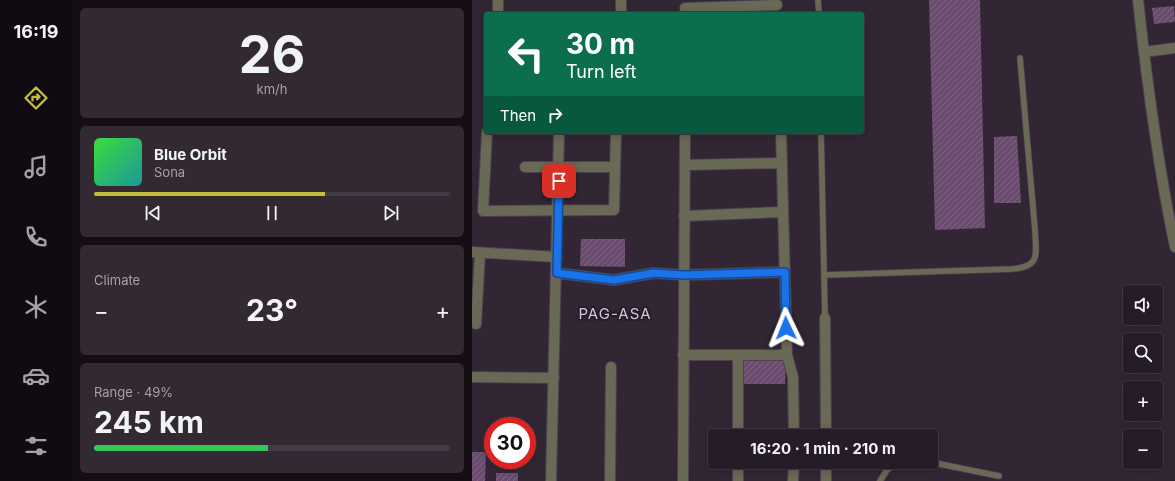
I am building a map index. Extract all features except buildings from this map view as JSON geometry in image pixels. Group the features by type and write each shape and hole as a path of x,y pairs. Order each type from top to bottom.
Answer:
{"street":[{"path":"498,0 498,12"},
{"path":"621,0 621,12"},
{"path":"1138,0 1164,196 1175,247"},
{"path":"685,7 778,6"},
{"path":"1144,52 1175,48"},
{"path":"487,134 483,211 614,210 616,134"},
{"path":"551,481 557,273 559,134"},
{"path":"683,481 685,134"},
{"path":"781,134 787,355 793,377 794,429"},
{"path":"685,165 782,163"},
{"path":"524,167 615,167"},
{"path":"684,216 783,212"},
{"path":"476,324 476,252 557,257"},
{"path":"557,273 614,280 654,273 684,275 785,272"},
{"path":"825,318 826,429"},
{"path":"683,354 787,355"},
{"path":"738,355 738,429"},
{"path":"610,481 611,367"},
{"path":"472,377 554,378"},
{"path":"738,469 738,481"},
{"path":"793,481 794,469"},
{"path":"826,469 826,481"}],"lane":[{"path":"818,0 819,12"},
{"path":"824,275 1012,269 1025,268 1032,264 1036,251 1035,230 1020,58"},
{"path":"821,134 825,318"},
{"path":"938,464 999,476"},
{"path":"880,481 888,469"}],"district":[{"name":"PAG-ASA","path":"615,313"}],"route":[{"path":"559,181 557,273 614,280 627,279 654,273 684,275 785,272 786,328"}]}
